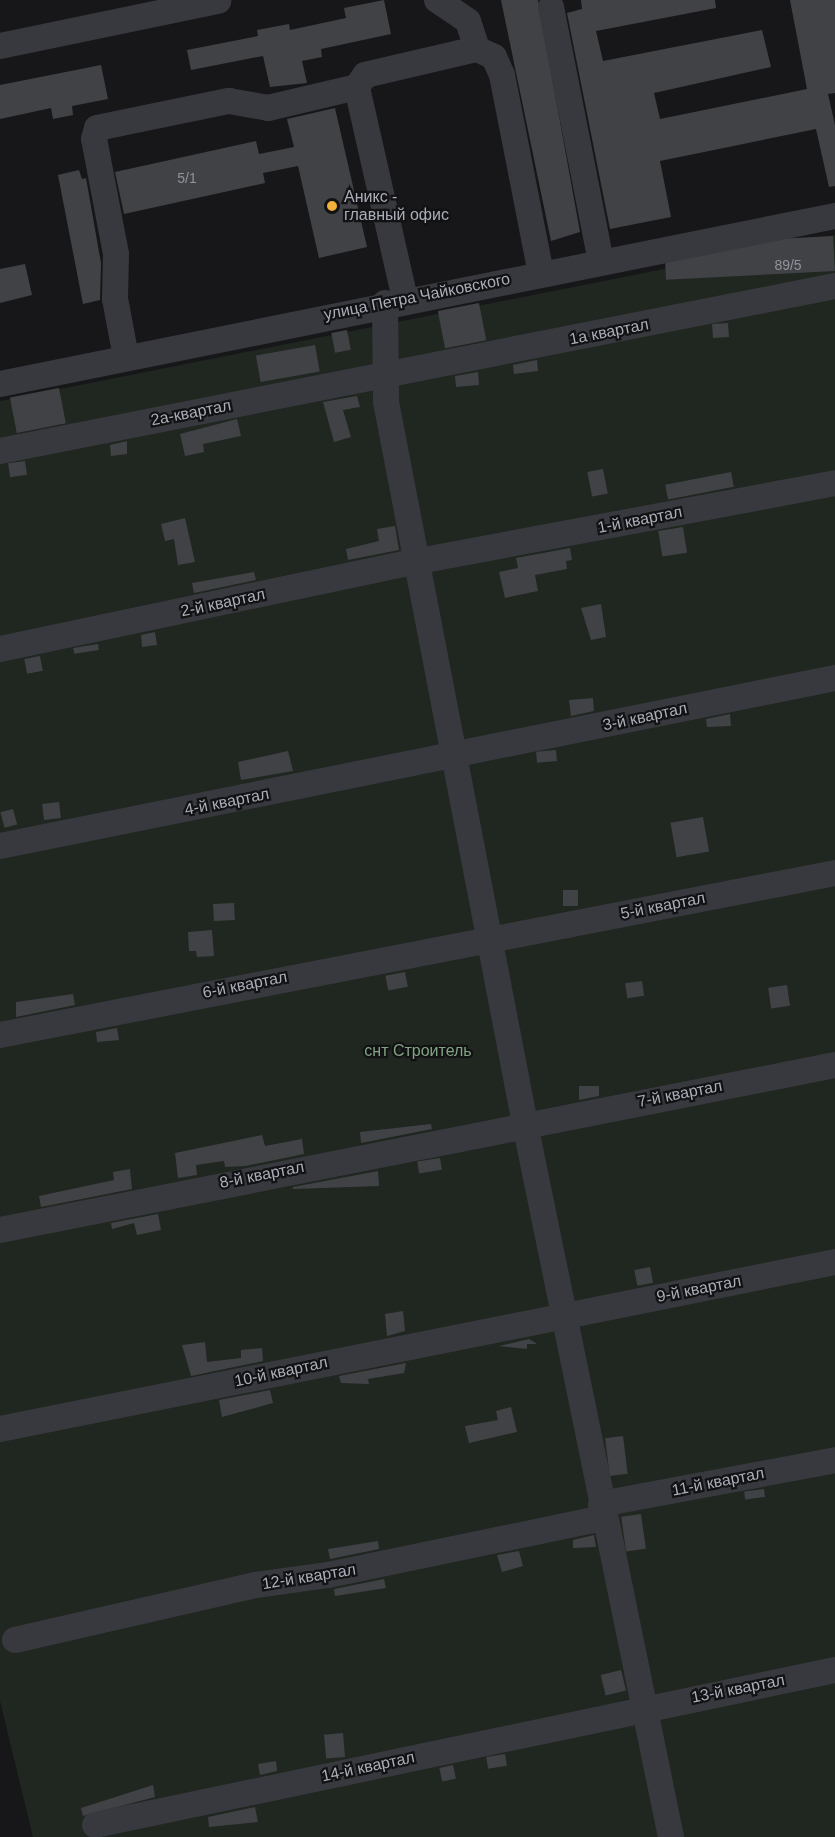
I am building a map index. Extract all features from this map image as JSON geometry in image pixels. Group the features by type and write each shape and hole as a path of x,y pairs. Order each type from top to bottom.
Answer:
{"street":[{"path":"0,46 219,0"},
{"path":"437,0 468,21 477,49"},
{"path":"552,7 601,261"},
{"path":"126,357 115,299 116,254 94,139 97,128 229,101 268,108 357,87 365,75 477,49 494,57 505,85 541,273"},
{"path":"357,87 395,301 383,374 525,1124 641,1709 671,1837"},
{"name":"улица Петра Чайковского","path":"0,384 395,301 835,216"},
{"name":"1а квартал","path":"383,374 835,286"},
{"name":"2а-квартал","path":"0,451 383,374"},
{"name":"1-й квартал","path":"446,557 835,483"},
{"name":"2-й квартал","path":"0,649 446,557"},
{"name":"3-й квартал","path":"454,757 835,678"},
{"name":"4-й квартал","path":"0,846 454,757"},
{"name":"5-й квартал","path":"491,939 835,873"},
{"name":"6-й квартал","path":"0,1035 491,939"},
{"name":"7-й квартал","path":"525,1124 835,1065"},
{"name":"8-й квартал","path":"0,1230 525,1124"},
{"name":"9-й квартал","path":"563,1315 835,1262"},
{"name":"10-й квартал","path":"0,1429 563,1315"},
{"name":"11-й квартал","path":"602,1511 835,1460"},
{"name":"12-й квартал","path":"15,1640 256,1585 328,1575 602,1511"},
{"name":"13-й квартал","path":"641,1709 835,1670"},
{"name":"14-й квартал","path":"95,1825 641,1709"}],"green space":[{"name":"снт Строитель","path":"835,235 835,1837 33,1837 0,1701 0,401"}],"building":[{"path":"384,0 391,34 321,49 322,57 302,61 307,83 270,87 263,56 191,70 187,50 258,36 257,30 289,24 290,30 346,18 344,8"},
{"path":"501,0 538,0 580,232 551,241"},
{"path":"581,0 715,0 716,8 596,31 603,61 762,30 771,67 654,93 660,119 807,89 790,0 835,0 835,93 828,94 835,125 835,186 829,187 816,129 660,161 671,217 610,229 567,13 582,9"},
{"path":"101,65 108,99 72,106 73,115 53,119 51,108 0,119 0,85"},
{"path":"335,108 367,247 319,258 298,166 263,173 265,183 124,214 115,172 256,141 259,154 294,147 287,119"},
{"path":"79,170 82,179 86,178 101,263 100,300 83,304 58,175"},
{"path":"833,236 835,271 666,280 664,245"},
{"path":"25,264 32,295 0,303 0,269"},
{"path":"479,303 486,340 445,348 438,311"},
{"path":"728,323 729,337 713,338 712,324"},
{"path":"347,330 351,350 335,353 331,333"},
{"path":"315,345 320,372 261,382 256,355"},
{"path":"537,360 538,371 514,374 513,365"},
{"path":"478,372 479,385 456,387 455,376"},
{"path":"59,388 66,423 17,433 10,398"},
{"path":"357,396 360,407 343,410 351,437 334,442 323,402"},
{"path":"237,419 241,436 203,444 204,452 185,456 180,434"},
{"path":"127,441 127,454 111,456 110,445"},
{"path":"25,461 27,475 10,477 8,463"},
{"path":"603,469 608,494 592,497 587,472"},
{"path":"731,472 734,487 668,500 665,485"},
{"path":"185,518 195,562 178,565 174,539 165,541 161,524"},
{"path":"395,526 399,550 348,560 346,549 379,541 377,529"},
{"path":"683,527 687,553 662,557 658,531"},
{"path":"570,548 572,560 566,561 567,569 535,575 538,591 505,598 499,572 518,568 516,558"},
{"path":"254,572 256,580 194,593 192,583"},
{"path":"601,604 606,637 591,640 581,608"},
{"path":"155,632 157,645 142,647 141,635"},
{"path":"98,644 99,650 74,654 73,648"},
{"path":"40,656 43,671 27,674 24,659"},
{"path":"593,698 594,711 571,716 569,700"},
{"path":"730,714 731,726 707,727 706,719"},
{"path":"556,750 557,761 537,763 536,752"},
{"path":"288,751 293,771 241,780 238,762"},
{"path":"59,802 61,818 44,820 42,804"},
{"path":"13,809 17,824 5,828 0,812"},
{"path":"703,817 709,851 677,857 671,823"},
{"path":"563,890 578,890 578,906 563,906"},
{"path":"234,903 235,920 214,921 213,904"},
{"path":"212,930 214,956 197,957 196,951 189,951 188,932"},
{"path":"405,972 408,987 388,991 385,976"},
{"path":"642,981 644,996 627,998 625,983"},
{"path":"787,985 790,1006 771,1008 768,988"},
{"path":"73,994 75,1005 16,1017 16,1002"},
{"path":"117,1028 119,1040 97,1042 96,1032"},
{"path":"579,1086 599,1086 599,1096 579,1100"},
{"path":"431,1124 432,1129 361,1143 360,1132"},
{"path":"262,1135 265,1146 302,1139 304,1154 245,1166 225,1167 224,1161 196,1165 197,1175 178,1178 175,1153"},
{"path":"440,1158 442,1170 419,1173 417,1162"},
{"path":"130,1169 132,1189 41,1207 39,1196 114,1180 113,1172"},
{"path":"378,1171 379,1186 293,1189 293,1187"},
{"path":"158,1214 161,1230 137,1235 134,1223 112,1229 111,1223"},
{"path":"650,1267 653,1283 637,1286 634,1270"},
{"path":"403,1311 405,1331 387,1336 385,1314"},
{"path":"529,1339 537,1344 527,1344 527,1349 499,1346"},
{"path":"205,1342 207,1362 241,1358 241,1350 262,1348 263,1361 191,1376 182,1345"},
{"path":"406,1363 404,1373 368,1379 369,1384 341,1383 339,1376"},
{"path":"270,1390 273,1403 222,1417 219,1400"},
{"path":"511,1407 517,1432 469,1443 465,1426 498,1420 496,1411"},
{"path":"623,1436 628,1474 610,1476 605,1438"},
{"path":"764,1489 765,1497 745,1499 744,1491"},
{"path":"641,1514 646,1549 626,1551 621,1517"},
{"path":"594,1535 596,1547 573,1548 573,1540"},
{"path":"378,1541 379,1549 330,1559 328,1549"},
{"path":"519,1551 523,1566 502,1572 497,1555"},
{"path":"384,1579 386,1588 335,1596 334,1589"},
{"path":"621,1670 626,1690 606,1695 601,1675"},
{"path":"343,1733 345,1757 326,1759 324,1735"},
{"path":"505,1754 507,1766 488,1769 486,1757"},
{"path":"276,1761 277,1771 260,1775 258,1764"},
{"path":"453,1765 456,1779 442,1782 439,1768"},
{"path":"153,1785 155,1797 83,1816 81,1808"},
{"path":"255,1807 258,1822 209,1827 208,1817"}],"place":[{"name":"Аникс - главный офис","path":"332,206"}]}
